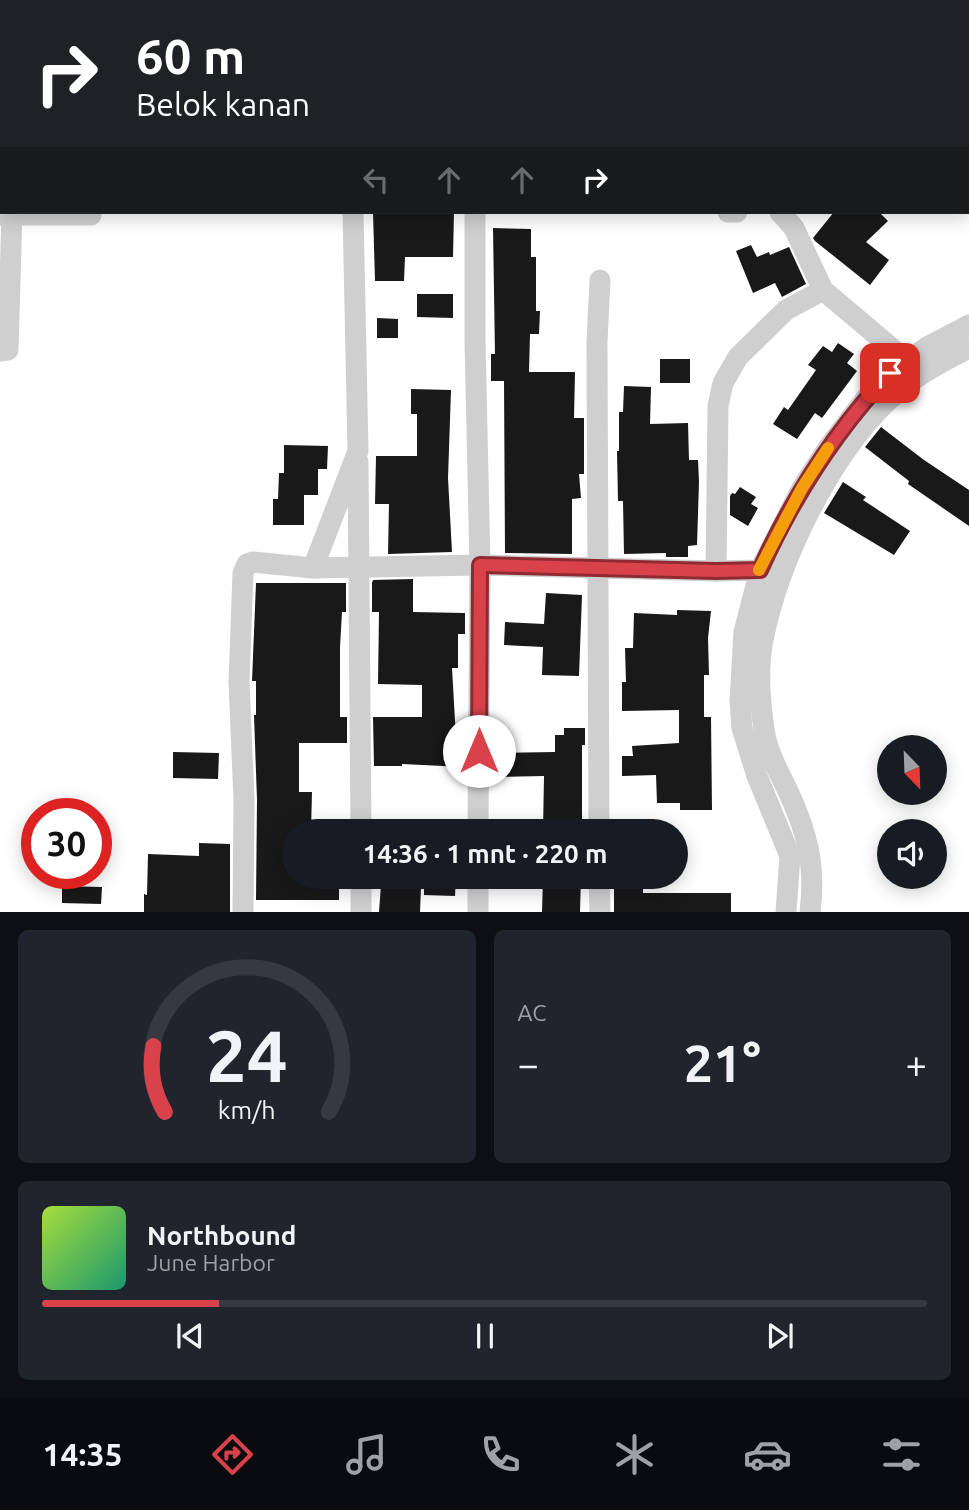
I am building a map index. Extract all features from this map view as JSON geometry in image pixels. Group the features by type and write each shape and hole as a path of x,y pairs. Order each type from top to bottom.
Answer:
{"street":[{"path":"3,350 8,214 91,215"},
{"path":"353,214 358,451 360,819"},
{"path":"475,214 480,565 478,819"},
{"path":"782,214 794,228 823,290 907,361"},
{"path":"599,819 597,342 600,280"},
{"path":"716,571 718,406 723,383 738,357 786,310 823,290"},
{"path":"786,912 790,856 757,776 742,728 740,672 744,632 802,488 828,448 867,397 890,373 927,348 969,325"},
{"path":"810,912 812,892 809,846 800,816 765,738 760,692 770,572 842,455 873,417 900,390 931,367 969,348"},
{"path":"313,568 358,451"},
{"path":"243,912 244,800 239,682 243,573 247,564 253,562 313,568 480,565 770,572"},
{"path":"361,889 361,912"},
{"path":"478,889 478,912"},
{"path":"599,889 600,912"}],"building":[{"path":"373,214 454,214 453,257 405,257 404,281 375,281"},
{"path":"832,214 881,214 888,221 866,242 889,260 870,285 813,238"},
{"path":"493,228 531,229 531,257 536,257 536,311 540,311 539,334 530,334 529,372 575,372 574,418 584,418 584,474 579,474 581,498 572,499 572,554 505,553 504,381 491,381 491,354 495,354"},
{"path":"751,245 757,257 789,247 806,284 782,297 775,283 753,293 736,251"},
{"path":"417,294 453,294 453,318 417,317"},
{"path":"377,318 398,319 398,338 377,338"},
{"path":"838,343 854,354 847,363 857,371 822,418 815,413 797,439 773,424 784,407 788,410 816,370 808,365 823,346 832,352"},
{"path":"660,359 690,359 690,383 660,383"},
{"path":"624,386 651,387 650,424 688,423 689,460 698,460 699,482 697,545 688,546 688,557 666,557 666,553 624,554 623,501 618,501 617,451 619,412 623,412"},
{"path":"411,389 451,390 448,478 452,552 388,554 389,504 375,504 376,456 417,456 417,414 411,414"},
{"path":"881,427 969,490 969,526 908,484 909,481 865,447"},
{"path":"284,445 328,446 327,469 318,469 318,495 304,495 304,525 273,525 273,499 278,499 279,473 284,473"},
{"path":"843,482 866,497 863,500 910,531 894,555 824,513"},
{"path":"740,487 756,497 751,504 758,508 748,526 730,515 730,496"},
{"path":"413,579 413,612 465,613 465,634 458,634 458,668 452,668 456,738 464,738 464,767 402,764 374,766 373,717 422,717 422,685 378,684 379,612 372,612 372,583 373,580"},
{"path":"256,583 346,583 346,612 342,612 340,647 340,717 347,717 347,743 299,743 299,792 312,792 311,819 282,819 282,889 339,889 339,900 256,900 256,681 252,681"},
{"path":"546,593 582,595 579,676 542,675 543,647 504,645 505,622 544,624"},
{"path":"677,610 711,611 708,638 709,675 704,675 704,717 711,717 712,810 680,810 680,803 657,803 656,775 622,776 622,756 633,756 632,746 679,743 679,710 622,711 622,682 626,682 625,648 633,648 634,613 677,615"},
{"path":"564,728 585,728 585,745 582,745 582,819 543,819 544,776 502,777 501,753 555,752 555,735 564,735"},
{"path":"173,752 219,753 218,779 173,778"},
{"path":"199,843 230,844 230,912 144,912 148,854 199,856"},
{"path":"62,889 102,889 101,904 62,903"},
{"path":"381,889 421,889 420,912 379,912"},
{"path":"424,889 455,889 455,896 424,895"},
{"path":"543,889 581,889 580,912 542,912"},
{"path":"614,889 643,889 643,893 731,893 731,912 614,912"}],"slow traffic":[{"path":"759,570 802,488 828,448"}],"route":[{"path":"479,751 480,565 760,570 802,488 828,448 867,397 890,373"}]}
